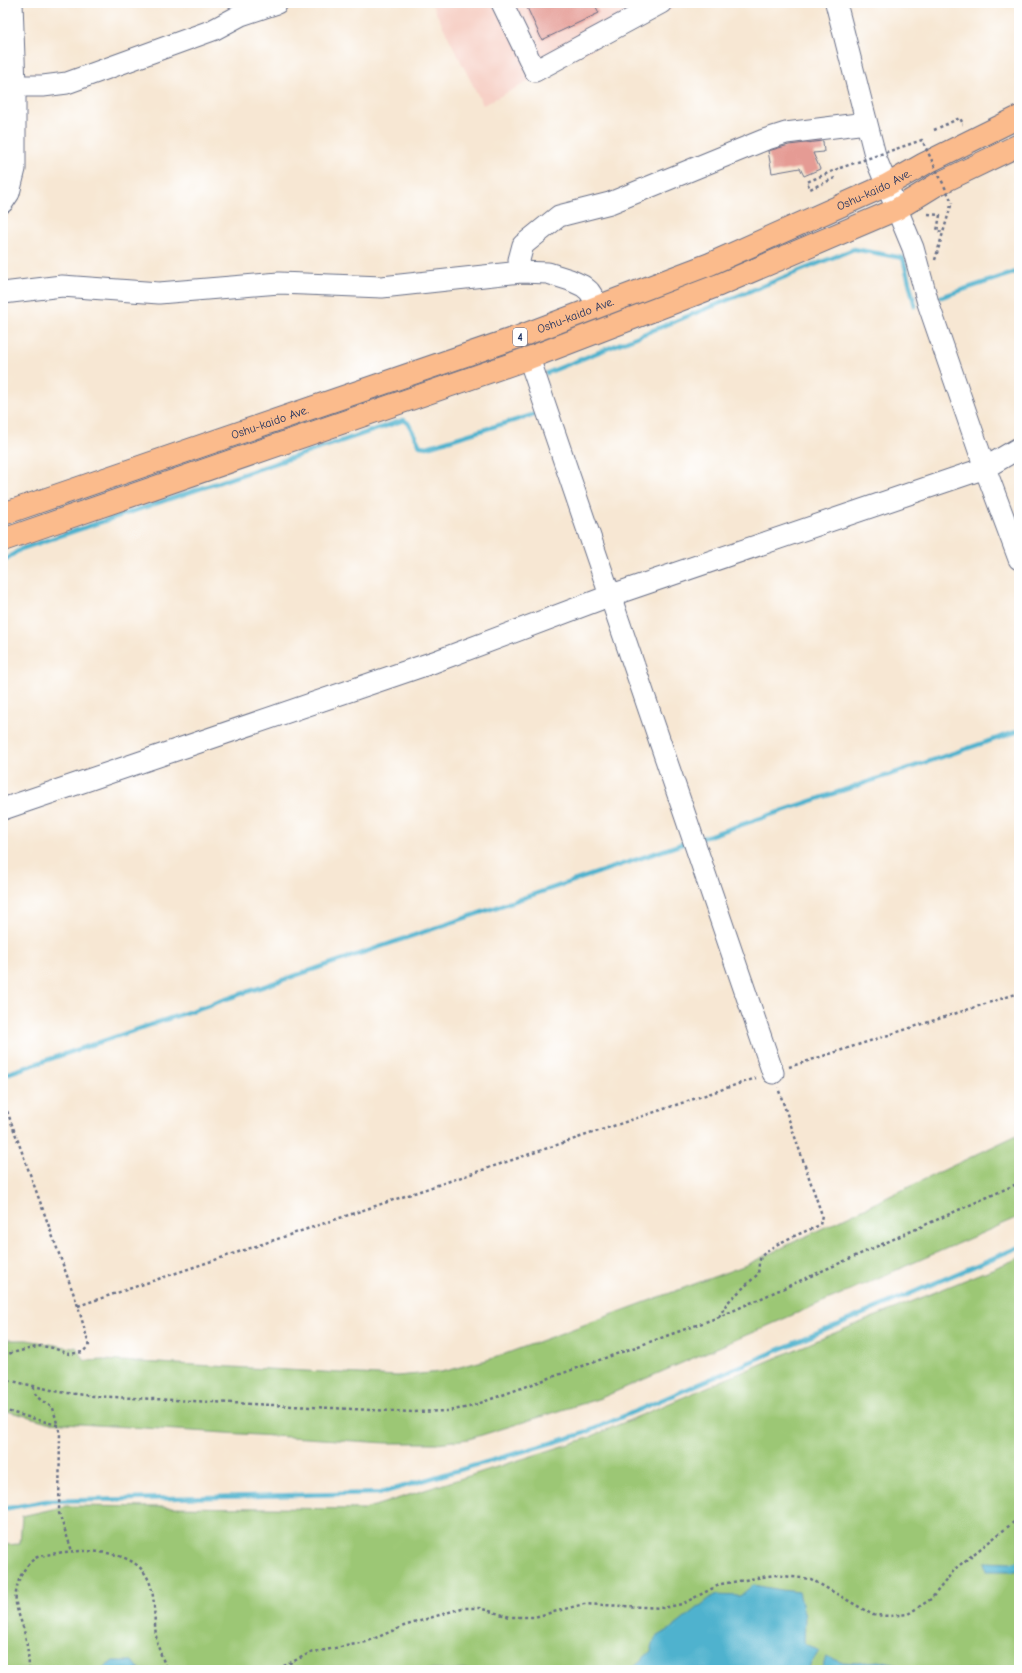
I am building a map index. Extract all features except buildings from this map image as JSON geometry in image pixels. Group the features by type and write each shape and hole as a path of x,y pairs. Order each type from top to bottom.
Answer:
{"highway":[{"name":"Oshu-kaido Ave.","path":"3,514 521,336 710,264 887,185 924,164 1019,117"},
{"name":"Oshu-kaido Ave.","path":"3,540 529,358 719,285 897,209 936,185 1019,145"}],"street":[{"path":"3,202 9,193 15,169 15,86 12,3"},
{"path":"15,86 43,86 67,83 213,30 241,15 276,3"},
{"path":"502,3 535,71 661,3"},
{"path":"836,3 876,159 913,248 928,303 985,468 1019,559"},
{"path":"521,272 519,260 523,245 559,216 610,203 764,140 786,133 866,123"},
{"path":"3,293 62,286 159,293 279,282 382,287 521,272 548,273 570,280 583,286 589,291 599,306"},
{"path":"529,358 773,1073"},
{"path":"3,809 434,662 609,596 985,468 1019,448"}],"path":[{"path":"934,130 960,118 964,124 957,127"},
{"path":"835,178 810,189 807,182 840,168 922,140 952,202 934,264"},
{"path":"924,143 930,140"},
{"path":"928,214 940,215 937,231 943,232"},
{"path":"78,1306 773,1073 922,1026 1019,993"},
{"path":"719,1317 727,1303 758,1274 761,1256 770,1248 820,1225 822,1215 773,1073"},
{"path":"3,1100 78,1306 89,1345 83,1352 69,1354 53,1348 41,1346 3,1355"},
{"path":"3,1379 76,1394 101,1396 412,1412 448,1411 469,1407 719,1317 1019,1183"},
{"path":"34,1386 33,1391 36,1397 53,1408 60,1432 59,1513 72,1551"},
{"path":"3,1410 57,1425 59,1429"},
{"path":"279,1670 310,1653 366,1642 404,1626 462,1608 479,1608 510,1617 534,1617 584,1604 663,1608 682,1604 721,1584 774,1575 811,1579 873,1615 890,1616 908,1614 931,1599 956,1568 1019,1518"},
{"path":"29,1670 24,1630 17,1612 16,1593 18,1583 23,1572 35,1558 63,1551 85,1550 112,1554 133,1562 143,1571 151,1587 155,1607 156,1636 167,1670"}],"shaded area":[{"path":"431,3 681,3 483,105"}],"green space":[{"path":"1019,1134 1019,1217 601,1398 469,1439 437,1443 386,1443 48,1422 3,1410 3,1340 27,1340 72,1348 76,1347 85,1361 103,1360 397,1376 441,1372 494,1358 746,1265"},
{"path":"1019,1258 1019,1670 3,1670 3,1545 20,1544 22,1516 66,1506 365,1509 585,1439 832,1334"}],"water":[{"path":"1019,1561 1019,1570 1015,1571 987,1571 985,1562 1010,1563"},
{"path":"753,1585 799,1592 805,1617 804,1643 819,1651 807,1670 630,1670 651,1651 655,1638 675,1626 714,1595 740,1596"},
{"path":"826,1656 840,1662 857,1663 879,1661 897,1665 901,1670 822,1670"},
{"path":"113,1661 133,1661 140,1670 101,1670"}],"waterway":[{"path":"547,373 854,249 903,258 915,306"},
{"path":"941,297 1019,271"},
{"path":"3,561 21,549 404,420 408,423 420,446 427,447 539,413"},
{"path":"699,839 1019,731"},
{"path":"6,1074 688,842"},
{"path":"3,1509 46,1501 381,1493 582,1434 1019,1247"}]}
